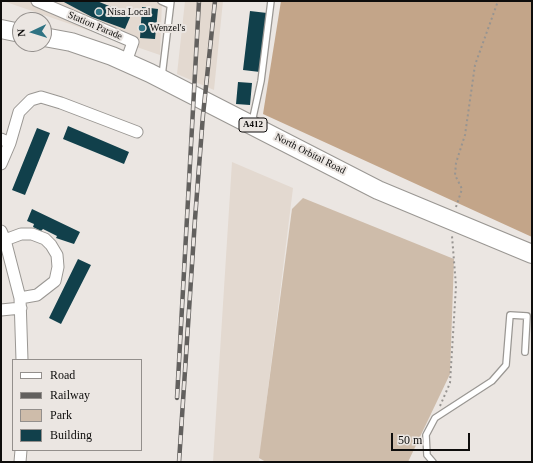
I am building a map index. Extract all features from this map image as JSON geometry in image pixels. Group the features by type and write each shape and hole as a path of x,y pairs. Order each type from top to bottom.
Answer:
{"main road":[{"path":"1,29 12,31"},
{"name":"North Orbital Road","path":"52,38 71,42 126,62 252,124 378,190 532,254"}],"street":[{"name":"Station Parade","path":"37,1 133,42 126,62"},
{"path":"1,164 5,141 19,112 31,100 41,97 137,132"},
{"path":"1,310 20,303 37,295 56,281 58,267 57,255 45,239 32,234 3,235 20,303 22,359"},
{"path":"20,462 21,451"}],"lane":[{"path":"161,78 171,3 162,1"},
{"path":"252,124 261,81 271,1"},
{"path":"433,462 427,455 426,435 435,418 492,381 506,365 510,315 527,316 525,352"}],"path":[{"path":"435,418 450,383 456,286 451,220 462,189 454,175 456,163 465,136 475,65 498,1"}],"shaded area":[{"path":"162,1 160,55 52,18 52,12 35,12 6,2"},
{"path":"185,1 223,1 214,90 177,74"},
{"path":"281,1 532,1 532,237 263,114"},
{"path":"232,162 293,188 259,462 213,462"}],"green space":[{"path":"303,198 454,259 450,374 408,462 266,462 259,458 292,209"}],"building":[{"path":"62,1 97,1 131,15 125,29 92,17"},
{"path":"142,7 158,9 155,39 140,38"},
{"path":"250,11 267,13 260,72 243,70"},
{"path":"238,82 252,83 250,105 236,104"},
{"path":"68,126 129,152 124,164 63,139"},
{"path":"37,128 50,133 25,195 12,190"},
{"path":"32,209 80,232 74,244 56,238 57,236 43,229 41,231 33,227 34,224 27,221"},
{"path":"78,259 91,265 61,324 49,318"}],"railway":[{"path":"177,398 199,1"},
{"path":"179,462 203,115 215,1"}],"place":[{"name":"Nisa Local","path":"99,12"},
{"name":"Wenzel's","path":"142,28"}]}
